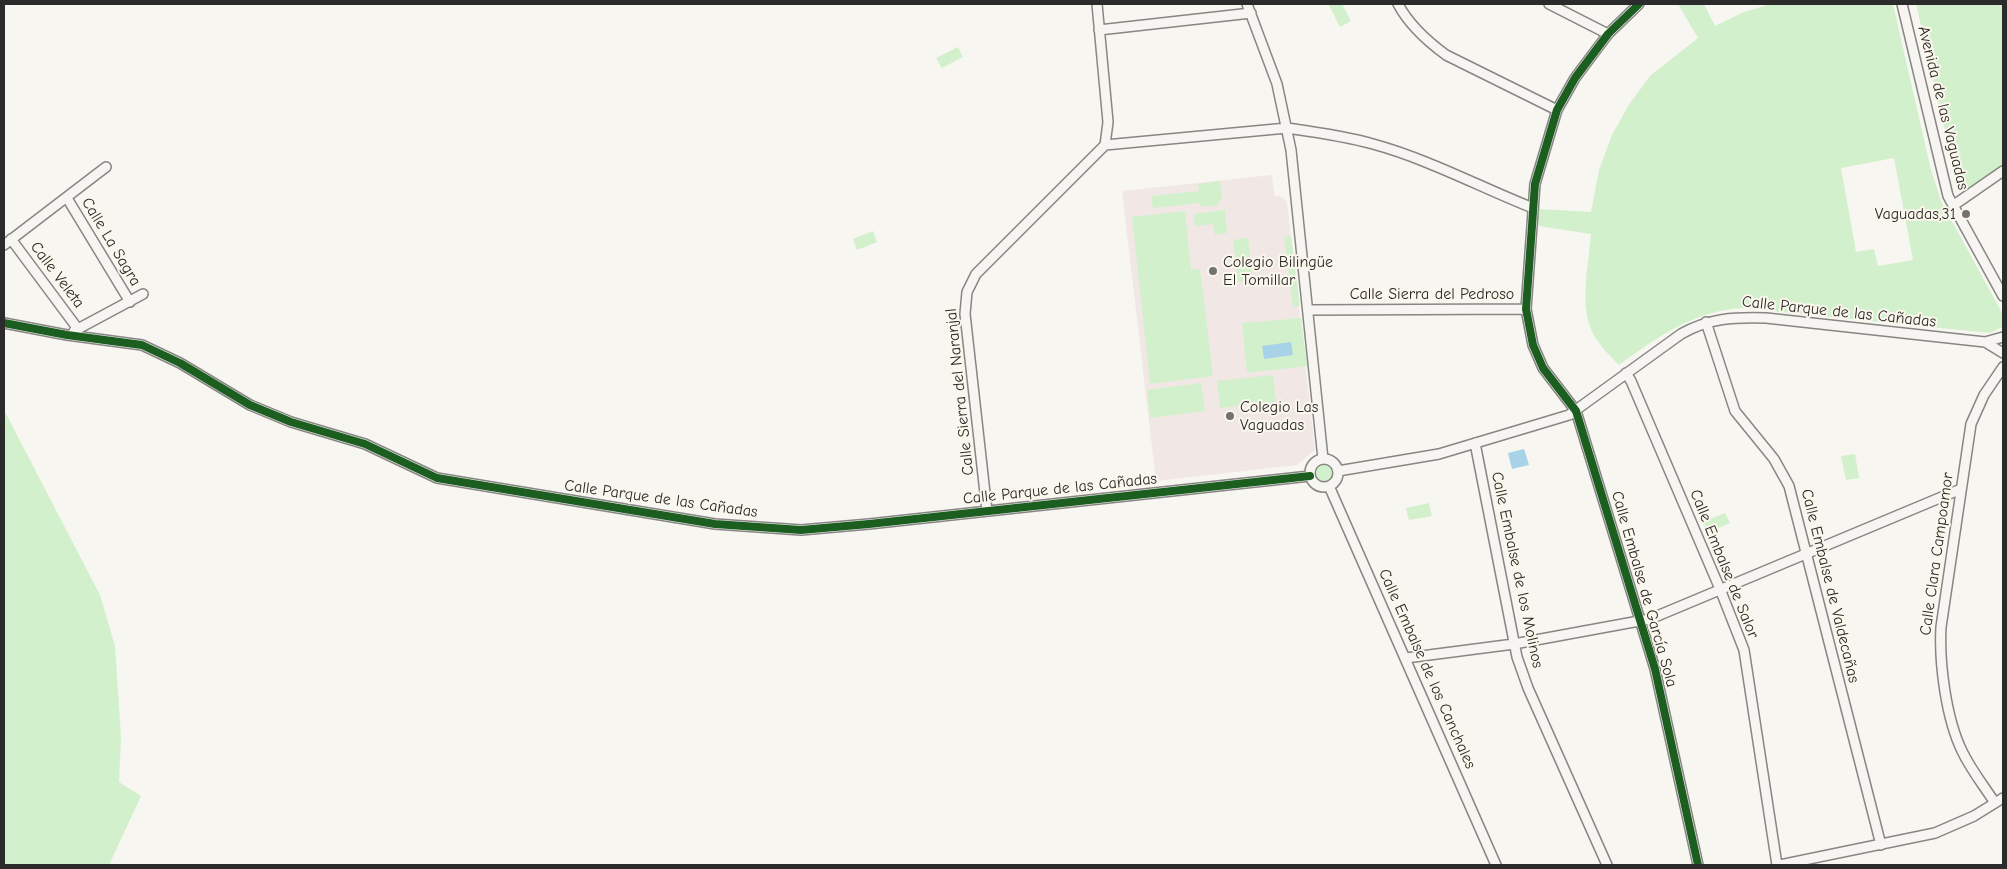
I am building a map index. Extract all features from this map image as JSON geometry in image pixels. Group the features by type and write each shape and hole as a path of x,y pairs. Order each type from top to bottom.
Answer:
{"street":[{"path":"1097,4 1108,122 1105,145 1287,128 1372,143 1409,156 1532,208"},
{"path":"1247,4 1277,84 1287,128 1309,310 1323,459"},
{"path":"1398,4 1411,23 1431,44 1446,55 1557,110"},
{"path":"1549,4 1608,34"},
{"path":"1576,411 1542,368 1533,344 1526,309 1532,208 1537,177 1557,110 1575,78 1608,34 1639,4"},
{"name":"Avenida de las Vaguadas","path":"1902,4 1942,176 1954,205 2003,296"},
{"path":"1099,30 1251,13"},
{"name":"Calle Sierra del Naranjal","path":"987,511 964,314 967,292 982,267 1105,145"},
{"path":"8,242 106,168"},
{"path":"1954,205 2003,171"},
{"name":"Calle La Sagra","path":"67,198 130,302"},
{"name":"Calle Veleta","path":"8,242 78,329"},
{"path":"67,335 144,294"},
{"name":"Calle Sierra del Pedroso","path":"1309,310 1526,309"},
{"name":"Calle Parque de las Cañadas","path":"1338,471 1439,454 1545,424 1576,411 1681,334 1706,322 1732,317 1766,318 1985,342 2003,337"},
{"name":"Calle Embalse de Valdecañas","path":"1706,322 1735,411 1774,460 1789,486 1881,845"},
{"name":"Calle Parque de las Cañadas","path":"4,323 67,335 142,345 180,363 250,405 291,422 365,444 437,478 715,524 801,530 1310,476"},
{"name":"Calle Parque de las Cañadas","path":"1985,342 2003,352"},
{"path":"2003,342 2003,352"},
{"name":"Calle Clara Campoamor","path":"1999,800 1961,750 1941,669 1941,627 1971,424 1984,395 2003,367"},
{"name":"Calle Embalse de Salor","path":"1626,373 1720,589 1744,650 1778,865"},
{"name":"Calle Embalse de García Sola","path":"1576,411 1655,669 1698,865"},
{"name":"Calle Embalse de los Molinos","path":"1475,443 1514,644 1528,688 1607,865"},
{"path":"1323,459 1334,464 1338,471 1336,480 1329,486 1317,485 1310,476 1315,462 1323,459"},
{"name":"Calle Embalse de los Canchales","path":"1329,486 1496,865"},
{"path":"1406,658 1514,644 1640,622 1961,489"},
{"path":"1778,865 1881,845 1947,829 1999,800"}],"shaded area":[{"name":"Colegio Bilingüe El Tomillar","path":"1272,175 1275,197 1280,196 1287,201 1315,450 1297,465 1156,481 1122,191"}],"green space":[{"path":"1342,4 1351,21 1340,27 1329,5"},
{"path":"1678,4 1704,4 1715,26 1744,12 1771,4 1893,4 1930,166 1941,201 2000,309 2003,316 2002,327 1990,333 1741,308 1723,310 1691,320 1647,345 1619,365 1598,341 1589,324 1586,291 1591,234 1538,226 1539,209 1591,212 1599,170 1612,135 1630,103 1651,75 1698,38","holes":["1894,158 1913,260 1878,266 1874,249 1856,252 1841,168"]},
{"path":"1916,4 2003,4 2003,164 1967,191 1963,190 1955,174"},
{"path":"958,47 963,57 942,68 936,58"},
{"path":"1220,181 1222,200 1218,201 1219,205 1201,207 1200,203 1153,208 1151,196 1199,191 1198,184"},
{"path":"1225,210 1227,233 1215,235 1213,224 1195,226 1193,214"},
{"path":"1185,211 1191,270 1200,269 1213,376 1150,384 1132,217"},
{"path":"873,231 877,242 857,250 853,239"},
{"path":"1291,236 1300,306 1293,307 1284,237"},
{"path":"1248,238 1253,280 1238,282 1233,240"},
{"path":"1301,318 1307,366 1247,373 1242,323"},
{"path":"1273,375 1276,402 1220,408 1217,381"},
{"path":"1201,383 1205,411 1150,418 1147,390"},
{"path":"4,410 100,595 115,646 121,737 119,782 141,796 109,865 4,865"},
{"path":"1855,454 1859,478 1846,480 1841,456"},
{"path":"1324,463 1331,466 1334,473 1331,480 1324,483 1317,480 1314,473 1317,466"},
{"path":"1429,503 1432,516 1409,520 1406,508"},
{"path":"1725,513 1730,523 1708,533 1703,522"}],"water":[{"path":"1291,342 1293,355 1264,359 1262,346"},
{"path":"1524,449 1529,465 1512,469 1508,453"}],"cycle path":[{"path":"1639,4 1608,34 1575,78 1557,110 1535,184 1526,309 1533,345 1543,368 1576,411 1655,669 1698,865"},
{"path":"4,323 67,335 142,345 180,363 250,405 291,422 365,444 437,478 715,524 801,530 1310,476"}],"place":[{"name":"Vaguadas,31","path":"1966,214"},
{"name":"Colegio Bilingüe El Tomillar","path":"1213,271"},
{"name":"Colegio Las Vaguadas","path":"1230,416"}]}
